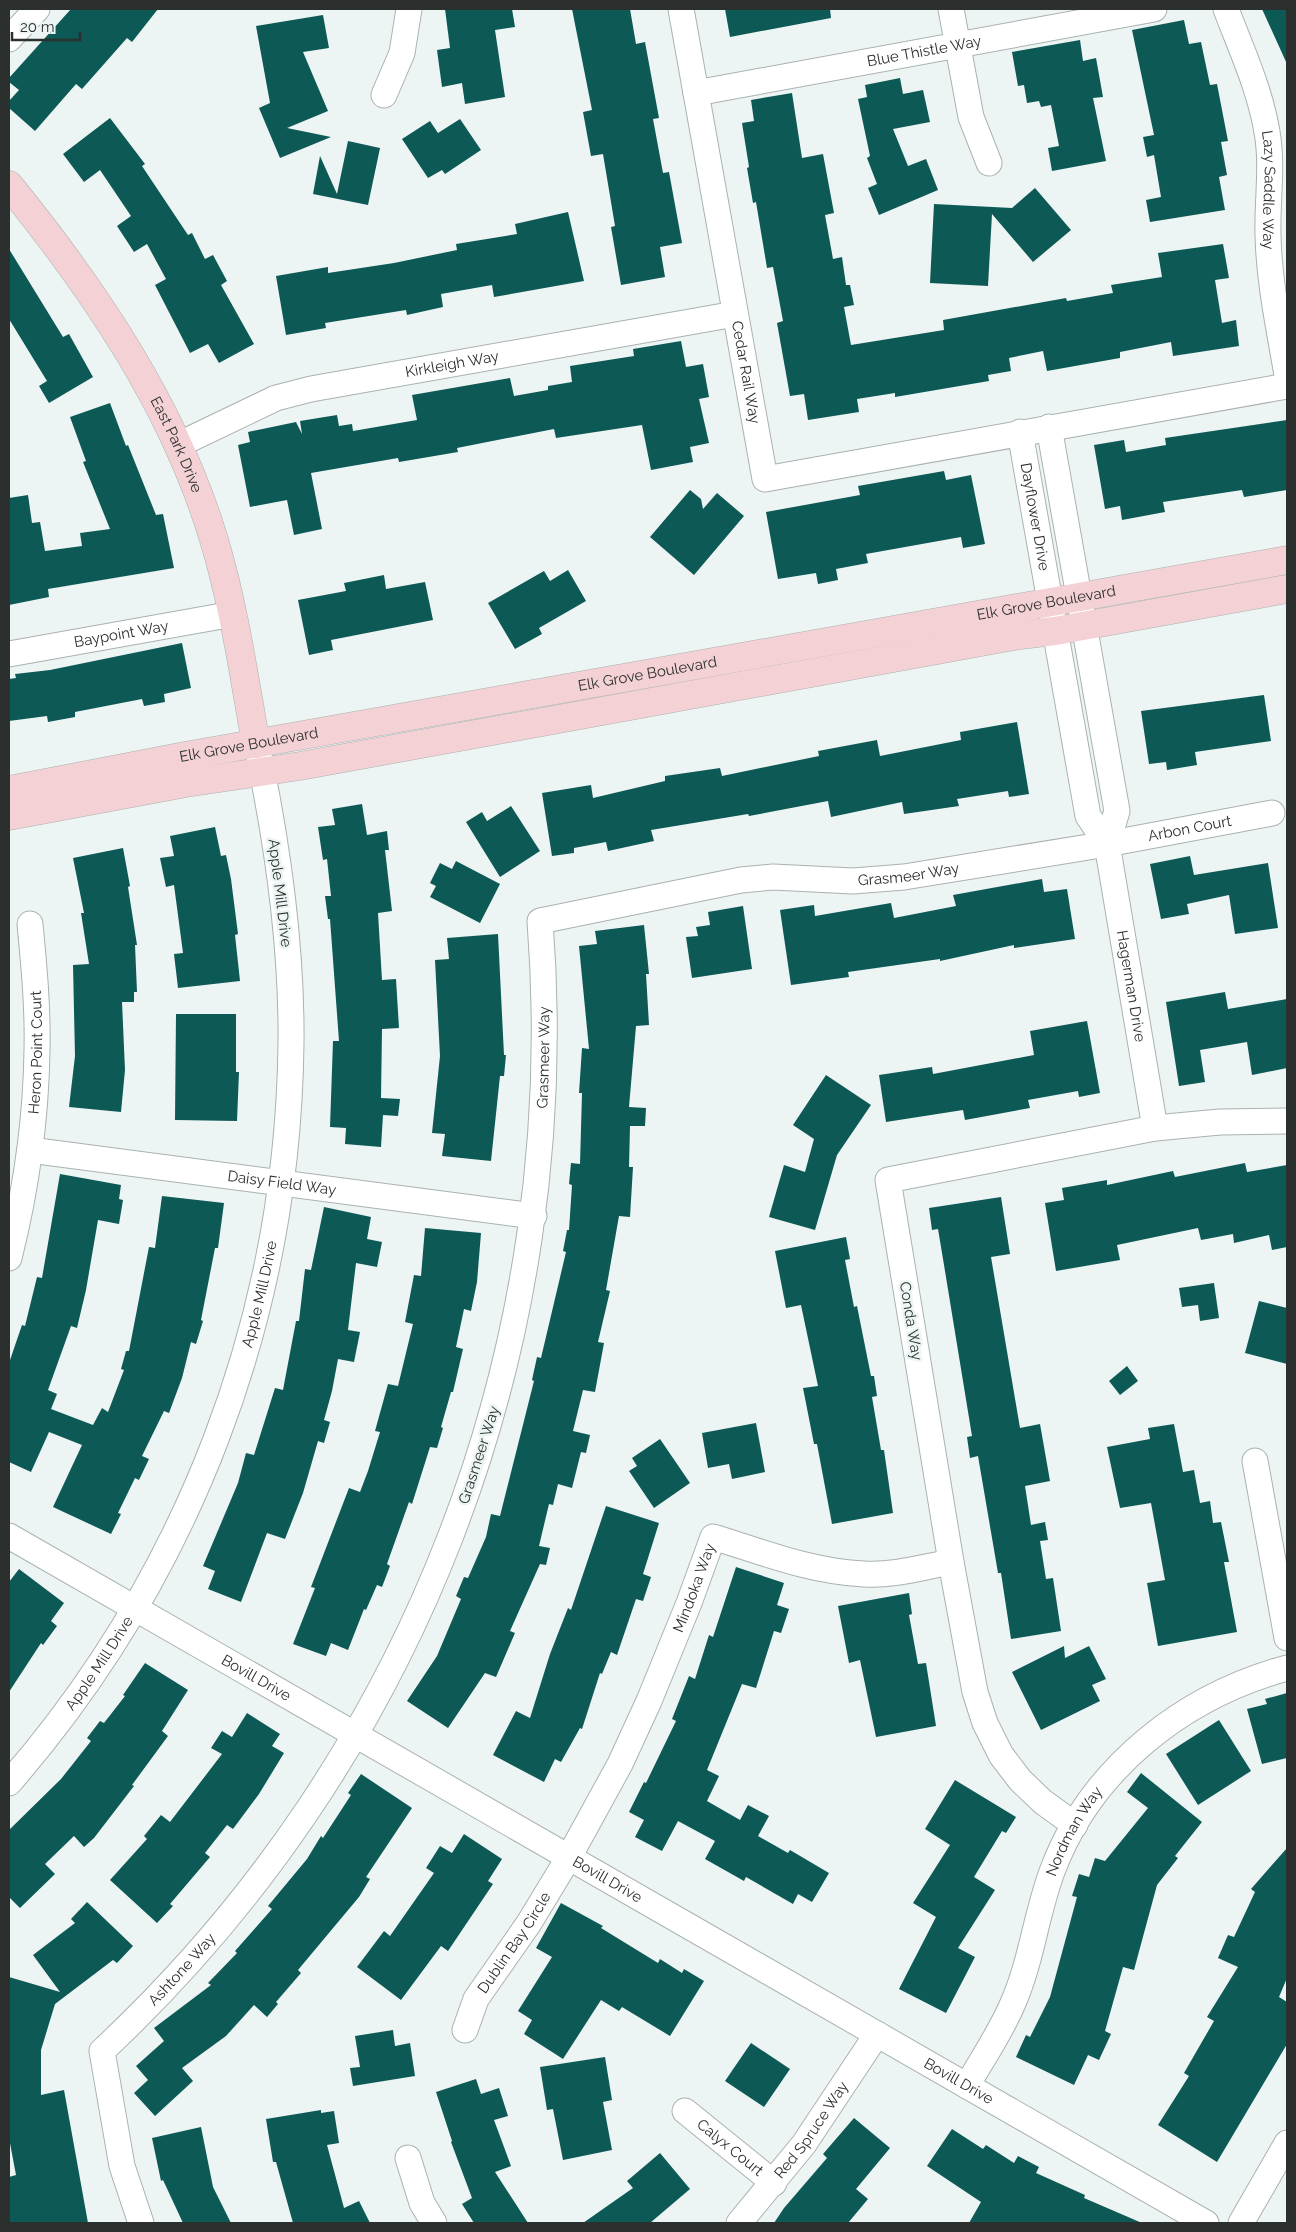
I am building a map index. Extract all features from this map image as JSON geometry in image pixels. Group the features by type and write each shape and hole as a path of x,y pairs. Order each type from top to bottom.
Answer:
{"main road":[{"name":"East Park Drive","path":"9,185 54,240 101,306 133,358 178,445 214,540 233,614 256,744"},
{"name":"Elk Grove Boulevard","path":"9,790 256,744 1287,560"},
{"name":"Elk Grove Boulevard","path":"9,816 262,770 300,766 1020,635 1055,631 1287,589"}],"street":[{"path":"9,39 37,9"},
{"path":"384,95 402,53 409,9"},
{"name":"Cedar Rail Way","path":"681,9 765,479 1020,432"},
{"path":"951,9 972,117 989,163"},
{"name":"Blue Thistle Way","path":"696,93 1154,9"},
{"name":"Lazy Saddle Way","path":"1226,9 1260,99 1267,132 1278,230 1270,270 1287,375"},
{"name":"Kirkleigh Way","path":"178,445 276,398 311,389 735,314"},
{"path":"1020,432 1287,386"},
{"name":"Dayflower Drive","path":"1049,427 1078,597"},
{"name":"Dayflower Drive","path":"1020,432 1049,602"},
{"name":"Hagerman Drive","path":"1078,597 1118,811 1108,844"},
{"name":"Hagerman Drive","path":"1049,602 1088,816 1108,844 1156,1128"},
{"name":"Baypoint Way","path":"9,654 233,614"},
{"name":"Apple Mill Drive","path":"9,1783 87,1684 136,1609 178,1529 215,1446 235,1389 252,1331 270,1252 282,1183 290,1097 291,1040 288,953 278,868 256,744"},
{"name":"Arbon Court","path":"1108,844 1272,813"},
{"name":"Grasmeer Way","path":"356,1735 400,1655 430,1589 470,1487 506,1362 518,1308 534,1216 540,1151 545,1052 540,921 741,880 773,877 854,880 904,877 1108,844"},
{"name":"Heron Point Court","path":"9,1258 17,1225 30,1150 37,1050 36,1000 30,924"},
{"name":"Conda Way","path":"1074,1825 1043,1802 1020,1780 1001,1755 985,1723 975,1692 951,1562 888,1180 1156,1128 1220,1122 1287,1121"},
{"name":"Daisy Field Way","path":"30,1150 534,1216"},
{"path":"1255,1461 1287,1638"},
{"name":"Bovill Drive","path":"9,1536 1206,2223"},
{"name":"Mindoka Way","path":"569,1857 620,1764 650,1701 690,1603 713,1537 829,1571 866,1574 882,1573 951,1562"},
{"name":"Nordman Way","path":"967,2086 1013,2004 1028,1962 1040,1907 1053,1868 1074,1825 1098,1791 1120,1764 1146,1740 1178,1715 1214,1694 1258,1676 1287,1668"},
{"name":"Ashtone Way","path":"140,2223 122,2166 102,2050 186,1967 244,1899 310,1807 356,1735"},
{"name":"Dublin Bay Circle","path":"465,2030 476,2000 529,1923 569,1857"},
{"name":"Red Spruce Way","path":"739,2223 774,2183 820,2121 878,2034"},
{"name":"Calyx Court","path":"685,2111 774,2183"},
{"path":"1241,2223 1287,2143"},
{"path":"408,2158 422,2203 434,2223"}],"building":[{"path":"71,9 158,9 132,42 127,38 82,89 76,84 35,131 9,108 9,101 19,90 9,82 9,78"},
{"path":"445,9 512,9 515,27 495,30 505,97 465,104 462,83 442,87 437,50 450,48"},
{"path":"572,9 630,9 636,44 645,42 659,118 653,119 663,173 669,172 682,243 660,247 665,277 621,285 611,227 615,226 603,154 591,156 583,112 592,110"},
{"path":"725,9 830,9 831,18 730,37"},
{"path":"1262,9 1287,9 1287,64"},
{"path":"323,15 329,48 303,52 328,111 287,128 331,137 280,158 259,108 270,103 256,26"},
{"path":"1184,20 1189,44 1201,42 1210,85 1217,84 1228,141 1221,142 1227,175 1219,177 1225,210 1150,222 1146,200 1161,197 1154,155 1147,157 1143,137 1154,135 1132,30"},
{"path":"1080,40 1083,61 1096,58 1103,97 1093,98 1106,161 1052,171 1048,148 1059,146 1051,105 1041,107 1039,101 1027,103 1024,85 1018,86 1012,52"},
{"path":"900,78 903,94 923,90 930,122 893,129 908,166 926,159 938,190 879,215 868,188 877,184 867,158 870,156 858,99 867,97 865,85"},
{"path":"792,93 802,158 823,154 834,213 825,215 833,259 842,257 846,285 850,285 854,305 844,307 851,345 944,330 943,320 1066,298 1067,301 1113,293 1111,285 1162,277 1158,253 1223,244 1229,278 1215,280 1222,323 1236,320 1239,346 1173,356 1171,342 1120,352 1120,358 1047,371 1043,351 1009,358 1011,371 988,375 989,381 895,397 895,393 857,399 859,412 808,420 804,394 790,396 777,323 783,321 773,267 767,268 756,202 753,203 742,123 754,121 751,100"},
{"path":"110,118 145,164 142,166 188,235 192,233 205,259 213,255 227,281 221,285 254,344 219,363 208,344 190,353 155,285 166,279 147,244 134,252 117,226 131,216 100,170 84,182 63,154"},
{"path":"460,119 481,150 445,174 442,170 428,178 402,139 430,121 438,133"},
{"path":"348,141 380,148 368,205 313,194 320,156 337,194"},
{"path":"1035,188 1071,230 1033,262 992,214 988,286 930,283 934,204 1012,208"},
{"path":"568,212 584,281 494,297 492,285 441,294 443,307 407,315 406,310 325,323 326,328 286,335 276,276 328,267 328,273 394,263 457,250 456,244 517,234 515,224"},
{"path":"9,249 63,337 69,334 93,377 49,403 39,386 47,381 9,319"},
{"path":"681,341 686,367 703,364 709,397 699,399 709,443 690,447 693,462 651,470 642,425 556,438 554,429 457,448 458,452 399,462 398,458 311,473 322,529 294,535 287,500 250,507 238,445 250,442 248,432 296,422 302,434 300,421 337,415 339,426 352,424 353,431 417,420 412,395 510,378 514,396 548,390 548,386 572,382 570,366 634,356 633,349"},
{"path":"110,403 126,446 128,445 156,515 163,514 174,568 48,589 49,597 9,605 9,498 28,495 32,523 40,522 45,551 82,546 80,533 110,529 83,462 86,461 70,417"},
{"path":"1287,420 1287,490 1244,497 1242,490 1163,502 1165,512 1122,520 1120,506 1105,509 1094,445 1124,440 1126,452 1166,445 1165,438"},
{"path":"944,471 946,480 971,475 985,544 963,548 961,537 866,554 868,563 836,569 838,580 818,584 816,573 778,579 766,512 860,495 858,486"},
{"path":"690,490 701,499 703,509 717,493 744,516 694,575 650,537"},
{"path":"568,570 586,601 539,628 542,634 515,649 488,603 544,571 550,581"},
{"path":"384,575 386,589 425,582 433,620 331,640 333,650 309,655 298,600 346,591 344,583"},
{"path":"182,643 191,688 164,694 165,702 144,706 142,699 75,712 75,717 48,722 47,716 9,721 9,679 16,678 15,674 50,670"},
{"path":"1264,695 1271,741 1195,752 1197,765 1167,770 1166,762 1149,764 1141,711"},
{"path":"1017,722 1029,794 1009,797 1008,791 957,799 959,806 904,814 902,802 831,817 828,801 749,816 748,814 651,830 654,841 608,851 606,842 574,848 574,853 552,856 542,793 591,785 593,798 665,781 665,776 720,768 722,776 819,756 818,751 877,740 880,756 961,740 960,732"},
{"path":"362,804 367,835 387,831 389,850 385,850 392,911 378,913 382,980 396,979 399,1028 382,1029 381,1098 400,1099 398,1116 383,1115 381,1147 345,1144 346,1128 330,1127 333,1041 339,1041 330,919 328,919 325,896 331,896 327,859 323,860 318,827 335,825 332,809"},
{"path":"511,806 540,851 500,877 466,822 482,812 487,821"},
{"path":"215,827 221,856 226,855 231,879 238,934 235,935 240,981 178,988 174,954 183,953 174,885 166,887 160,858 174,856 170,836"},
{"path":"123,848 137,945 135,945 137,992 134,992 134,1002 122,1002 125,1070 121,1112 69,1107 75,1056 73,965 89,964 81,913 84,913 73,858"},
{"path":"1190,856 1194,875 1268,863 1278,928 1235,934 1229,895 1187,904 1189,914 1161,919 1150,864"},
{"path":"456,861 500,884 480,923 430,897 436,886 430,883 440,863 452,869"},
{"path":"1042,879 1044,892 1067,889 1075,939 1014,948 1014,945 940,961 940,959 848,972 849,977 791,985 780,910 814,905 815,916 891,903 894,918 956,906 953,895"},
{"path":"743,906 752,969 692,978 686,937 698,936 696,927 710,925 708,912"},
{"path":"644,925 649,974 646,974 649,1025 636,1026 629,1107 646,1108 645,1126 630,1126 629,1167 633,1167 630,1217 619,1216 606,1290 610,1291 598,1342 604,1343 595,1392 583,1390 573,1431 590,1435 586,1453 581,1452 572,1488 558,1484 553,1505 549,1504 539,1546 550,1548 546,1565 540,1564 510,1631 515,1633 496,1677 485,1673 448,1728 407,1701 437,1656 461,1599 456,1596 464,1577 468,1578 486,1537 491,1514 500,1516 534,1381 532,1380 537,1357 541,1358 566,1252 563,1251 567,1230 569,1230 572,1185 569,1184 571,1163 580,1164 582,1093 579,1093 582,1048 589,1049 579,946 597,944 595,931"},
{"path":"498,934 504,1055 506,1055 504,1076 500,1076 491,1161 442,1156 445,1134 432,1133 440,1056 435,960 449,959 447,938"},
{"path":"1225,992 1228,1009 1287,999 1287,1068 1252,1075 1247,1042 1200,1050 1205,1082 1179,1086 1166,1002"},
{"path":"176,1014 236,1014 236,1072 239,1072 237,1121 175,1120"},
{"path":"1087,1021 1100,1093 1079,1097 1078,1091 1028,1100 1030,1108 965,1120 963,1110 886,1122 879,1075 932,1067 933,1074 1034,1055 1030,1031"},
{"path":"826,1075 871,1105 837,1155 815,1230 769,1217 784,1165 805,1172 814,1139 793,1125"},
{"path":"1245,1163 1247,1172 1287,1165 1287,1247 1272,1250 1269,1235 1234,1243 1233,1234 1201,1240 1198,1228 1117,1245 1120,1260 1056,1271 1045,1203 1064,1200 1062,1188 1107,1180 1107,1185 1173,1171 1175,1177"},
{"path":"60,1174 121,1185 119,1199 123,1200 119,1224 98,1220 86,1290 77,1328 71,1326 48,1390 57,1394 51,1409 93,1425 102,1408 108,1412 124,1370 121,1369 126,1351 129,1351 149,1247 155,1248 162,1196 224,1203 218,1248 215,1248 201,1320 203,1321 196,1344 191,1342 182,1378 169,1413 164,1411 142,1456 149,1459 139,1480 135,1478 118,1513 121,1514 111,1534 53,1507 82,1445 49,1432 31,1472 9,1462 9,1363 22,1325 25,1326 37,1277 42,1278"},
{"path":"1001,1197 1010,1254 991,1257 1020,1428 1040,1424 1050,1481 1025,1486 1031,1525 1045,1522 1048,1540 1040,1541 1046,1579 1053,1578 1061,1631 1011,1639 1001,1573 998,1573 978,1456 970,1458 967,1437 972,1436 944,1265 938,1229 932,1230 929,1208"},
{"path":"324,1207 371,1217 367,1239 382,1242 377,1267 356,1263 348,1330 360,1332 354,1362 338,1359 324,1420 330,1422 324,1443 318,1441 303,1493 285,1539 267,1533 241,1602 208,1589 215,1571 203,1566 238,1483 246,1453 254,1455 275,1388 283,1390 296,1321 299,1321 305,1269 311,1270"},
{"path":"425,1228 481,1233 477,1282 471,1311 464,1309 456,1347 463,1349 437,1448 430,1447 412,1504 409,1502 387,1564 390,1566 382,1587 377,1585 366,1610 364,1609 348,1650 331,1643 326,1656 293,1644 315,1588 311,1587 349,1488 360,1492 368,1471 380,1432 375,1431 388,1384 398,1386 413,1324 405,1322 414,1275 421,1276"},
{"path":"846,1237 850,1259 845,1260 854,1307 857,1306 871,1376 874,1376 877,1396 872,1397 881,1450 884,1450 893,1513 832,1524 817,1444 814,1444 803,1388 818,1386 801,1305 786,1308 775,1251"},
{"path":"1214,1283 1219,1318 1200,1321 1198,1305 1182,1307 1179,1288"},
{"path":"1259,1301 1287,1308 1287,1364 1245,1353"},
{"path":"1127,1366 1138,1381 1120,1395 1109,1381"},
{"path":"756,1423 765,1472 732,1479 729,1464 708,1468 702,1433"},
{"path":"1174,1424 1183,1472 1194,1470 1200,1503 1210,1501 1213,1523 1221,1522 1229,1562 1224,1562 1237,1632 1158,1646 1147,1583 1165,1580 1151,1503 1120,1508 1107,1447 1150,1439 1148,1428"},
{"path":"660,1439 690,1483 654,1508 629,1471 637,1466 632,1458"},
{"path":"606,1506 659,1523 643,1574 651,1577 643,1601 636,1599 617,1655 611,1652 602,1674 600,1673 582,1729 580,1728 561,1762 555,1759 544,1782 493,1755 516,1711 530,1718 550,1654 568,1608 571,1610"},
{"path":"736,1567 784,1583 777,1605 789,1609 781,1633 774,1631 756,1688 742,1684 707,1770 719,1776 707,1801 740,1820 748,1805 769,1816 758,1836 788,1853 790,1850 829,1873 812,1902 798,1894 793,1904 746,1877 744,1881 705,1859 715,1841 678,1821 662,1851 635,1837 644,1820 629,1812 644,1782 646,1783 676,1721 672,1719 689,1676 695,1679 709,1635 713,1637"},
{"path":"19,1569 64,1603 51,1621 57,1626 43,1645 41,1643 9,1692 9,1582"},
{"path":"909,1593 912,1614 909,1615 918,1664 926,1663 936,1726 876,1737 860,1660 849,1663 838,1606"},
{"path":"1064,1646 1065,1658 1089,1646 1106,1679 1092,1685 1100,1701 1041,1730 1012,1672"},
{"path":"145,1663 188,1690 162,1731 168,1736 132,1785 134,1786 94,1838 84,1847 74,1836 45,1864 55,1874 20,1908 9,1897 9,1830 61,1779 91,1741 87,1738 100,1721 104,1723 125,1696 123,1695"},
{"path":"1287,1693 1287,1758 1262,1764 1247,1709 1267,1704 1265,1699"},
{"path":"247,1713 280,1734 272,1746 284,1753 259,1794 233,1829 227,1825 205,1853 210,1857 170,1904 173,1906 157,1923 110,1880 147,1839 144,1836 161,1815 170,1822 222,1754 211,1748 222,1731 232,1737"},
{"path":"1219,1720 1251,1771 1198,1805 1166,1754"},
{"path":"1141,1773 1202,1822 1175,1856 1178,1858 1157,1885 1134,1970 1123,1967 1105,2031 1111,2034 1099,2060 1088,2055 1074,2085 1016,2057 1026,2035 1030,2037 1050,1997 1077,1897 1072,1896 1079,1874 1089,1877 1095,1858 1105,1861 1148,1808 1127,1792"},
{"path":"361,1774 412,1808 366,1877 370,1879 359,1897 298,1970 301,1973 276,2002 278,2004 267,2017 254,2005 226,2036 182,2068 193,2081 155,2116 134,2093 148,2080 136,2066 164,2041 154,2028 211,1985 208,1983 237,1953 235,1951 272,1909 268,1906 307,1859 321,1836 323,1838 351,1795 348,1793"},
{"path":"955,1780 1016,1817 1006,1833 1002,1831 974,1877 995,1890 958,1948 975,1957 946,2013 899,1989 936,1917 913,1903 950,1845 925,1829"},
{"path":"464,1834 502,1859 488,1881 493,1884 448,1951 441,1946 401,2000 357,1967 384,1931 390,1936 434,1873 426,1868 440,1846 452,1853"},
{"path":"1287,1848 1287,1978 1279,1997 1287,2002 1287,2044 1217,2162 1158,2125 1189,2076 1184,2073 1214,2021 1207,2017 1238,1967 1218,1958 1228,1935 1234,1937 1255,1892 1251,1889"},
{"path":"87,1902 133,1946 117,1963 113,1960 55,2004 41,2050 41,2095 64,2090 88,2223 9,2223 9,2177 16,2175 9,2138 9,1977 60,1992 33,1955 75,1923 71,1919"},
{"path":"561,1903 603,1926 601,1928 658,1963 660,1959 682,1973 684,1969 704,1981 670,2036 622,2007 619,2011 601,2000 563,2059 524,2034 532,2020 518,2011 552,1957 536,1948"},
{"path":"393,2030 395,2046 410,2043 415,2076 353,2086 350,2068 360,2067 355,2036"},
{"path":"751,2043 790,2069 764,2107 725,2081"},
{"path":"605,2057 612,2100 603,2102 612,2150 563,2160 553,2109 547,2110 540,2067"},
{"path":"476,2079 481,2094 499,2088 508,2116 494,2120 511,2166 495,2172 528,2223 474,2223 462,2204 472,2198 451,2142 436,2092"},
{"path":"321,2110 321,2113 334,2111 339,2143 327,2145 344,2208 359,2201 370,2223 293,2223 276,2162 273,2162 266,2119"},
{"path":"854,2118 890,2148 856,2189 868,2199 848,2223 774,2223 784,2208 827,2158 823,2154"},
{"path":"201,2127 213,2187 231,2223 183,2223 163,2180 161,2181 152,2138"},
{"path":"952,2129 983,2149 986,2145 1014,2163 1018,2156 1039,2167 1036,2173 1085,2195 1084,2198 1142,2223 969,2223 981,2202 927,2166"},
{"path":"660,2153 690,2189 650,2223 583,2223 633,2188 627,2181"}]}
